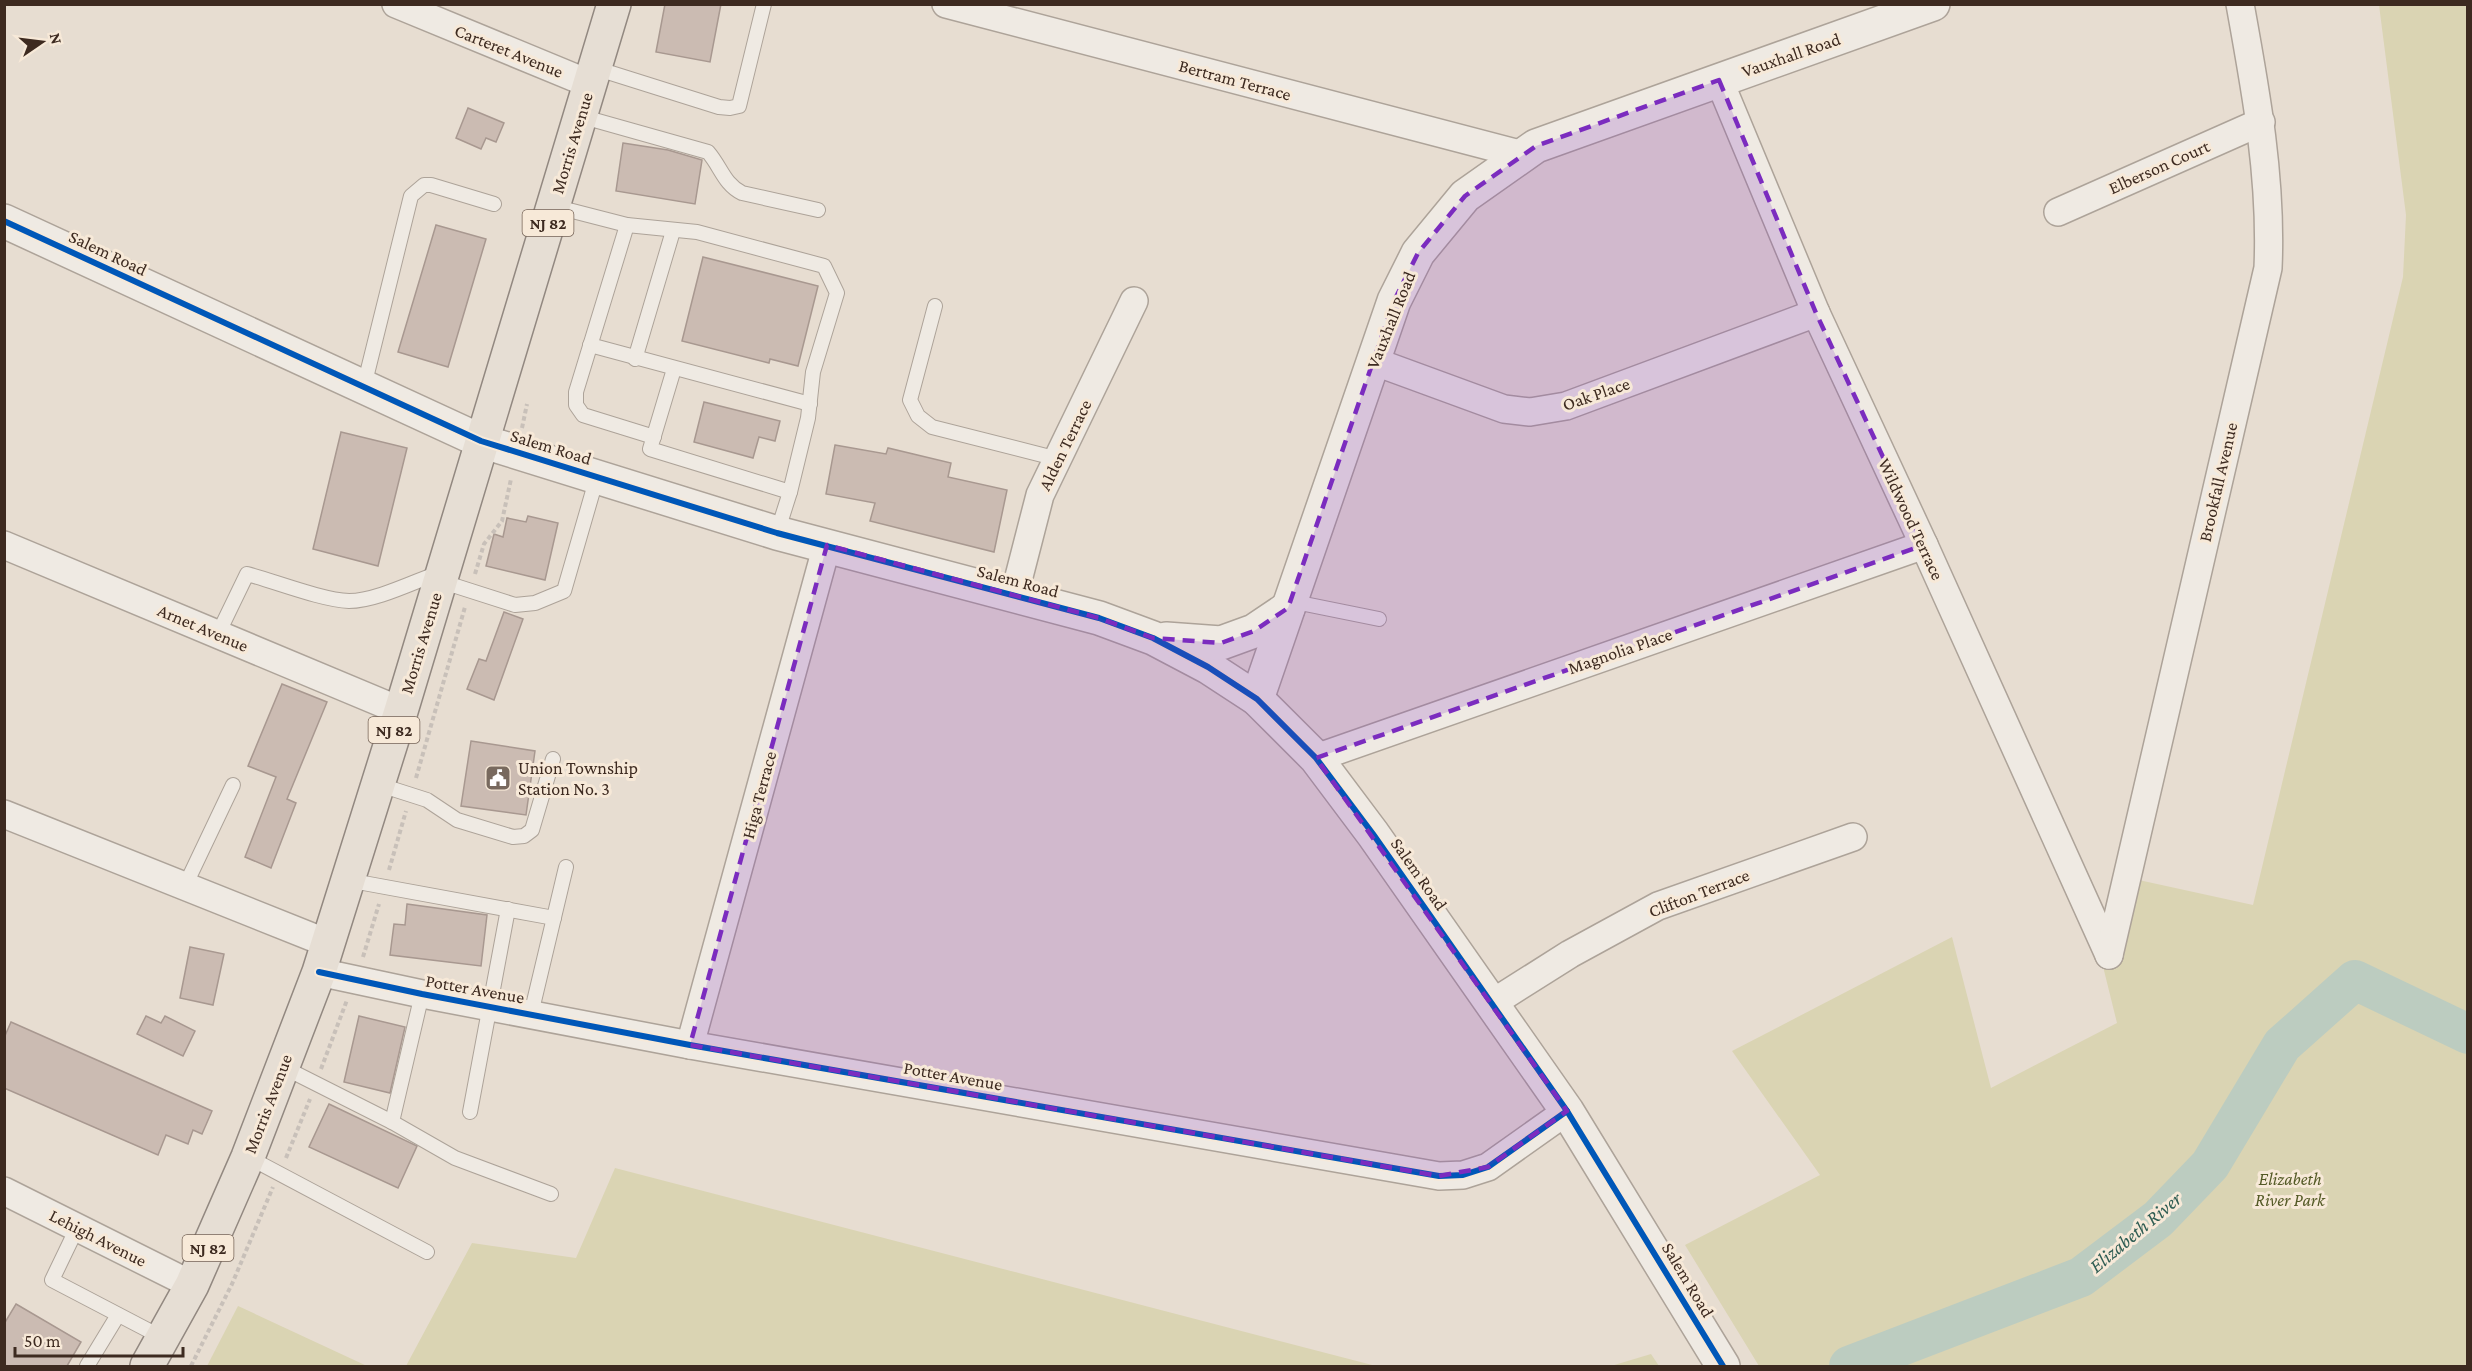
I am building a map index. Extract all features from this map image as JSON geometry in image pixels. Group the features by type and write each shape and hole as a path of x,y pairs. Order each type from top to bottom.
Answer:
{"main road":[{"name":"Morris Avenue","path":"147,1366 192,1285 248,1156 284,1066 323,957 401,711 614,4"}],"street":[{"name":"Carteret Avenue","path":"396,4 592,76"},
{"name":"Bertram Terrace","path":"946,4 1523,155"},
{"name":"Brookfall Avenue","path":"2109,955 2268,268 2270,226 2261,122 2240,4"},
{"name":"Vauxhall Road","path":"1257,699 1394,301 1418,253 1465,196 1536,146 1932,5"},
{"name":"Wildwood Terrace","path":"1719,80 1816,313 1924,544 2109,955"},
{"name":"Elberson Court","path":"2058,212 2261,122"},
{"name":"Salem Road","path":"4,221 481,441 777,533 1099,618 1153,638 1208,667 1257,699 1316,758 1373,834 1567,1111 1722,1365"},
{"name":"Alden Terrace","path":"1014,596 1040,495 1134,301"},
{"name":"Oak Place","path":"1373,361 1504,409 1530,412 1566,406 1816,313"},
{"name":"Magnolia Place","path":"1316,758 1924,544"},
{"name":"Arnet Avenue","path":"4,545 401,711"},
{"name":"Higa Terrace","path":"690,1045 827,545"},
{"path":"1153,638 1221,643 1254,631 1289,605"},
{"name":"Potter Avenue","path":"4,814 185,886 323,957 422,994 690,1045 1438,1176 1463,1175 1488,1167 1567,1111"},
{"name":"Clifton Terrace","path":"1491,1004 1570,954 1658,906 1853,837"},
{"name":"Lehigh Avenue","path":"4,1191 192,1285"}],"lane":[{"path":"592,76 719,107 739,106 764,4"},
{"path":"580,116 708,152 721,169 725,181 731,188 742,193 818,210"},
{"path":"363,388 411,196 424,185 431,185 494,204"},
{"path":"553,206 627,225 697,232 824,266 837,293 813,372 810,404 790,492 777,533"},
{"path":"627,225 576,392 576,405 583,415 652,443 790,492"},
{"path":"635,359 673,231"},
{"path":"935,306 910,400 918,416 932,427 1058,459"},
{"path":"590,345 635,359 810,404"},
{"path":"652,443 674,369"},
{"path":"218,634 247,574 349,601 369,598 441,576 515,605 535,603 564,591 597,477"},
{"path":"1289,605 1379,620"},
{"path":"376,784 427,800 457,820 513,837 524,836 532,830 553,759"},
{"path":"185,886 233,785"},
{"path":"531,1014 566,867"},
{"path":"347,880 554,918"},
{"path":"470,1112 508,909"},
{"path":"392,1122 422,994"},
{"path":"284,1066 456,1158 551,1194"},
{"path":"248,1156 427,1252"},
{"path":"77,1228 52,1280 163,1338"},
{"path":"87,1366 118,1315"}],"highlighted area":[{"path":"1719,80 1816,313 1924,545 1316,758 1567,1111 1488,1167 1439,1176 690,1045 827,545 1099,618 1153,638 1221,643 1254,631 1288,608 1394,301 1418,253 1465,196 1536,146"}],"green space":[{"name":"Elizabeth River Park","path":"2379,5 2467,5 2467,1366 1759,1366 1685,1245 1820,1175 1732,1051 1952,937 1991,1088 2117,1023 2094,930 2125,877 2253,905 2403,277 2406,215"},
{"path":"615,1168 1376,1366 406,1366 472,1243 576,1258"},
{"path":"238,1306 367,1366 207,1366"},
{"path":"1651,1354 1659,1366 1611,1366"}],"building":[{"path":"665,4 721,4 710,62 656,52"},
{"path":"468,108 504,123 496,142 486,138 481,149 456,138"},
{"path":"623,143 668,150 702,160 695,204 616,191"},
{"path":"436,225 486,239 448,367 398,352"},
{"path":"703,257 818,286 798,366 770,359 769,363 682,341"},
{"path":"704,402 780,421 775,441 759,437 753,458 694,442"},
{"path":"341,432 407,448 378,566 313,549"},
{"path":"835,445 886,454 888,448 951,463 948,477 1007,490 994,552 870,521 875,503 826,494"},
{"path":"528,516 558,523 545,580 486,566 494,534 503,537 507,518 526,522"},
{"path":"504,612 523,619 494,700 467,689 479,659 486,661"},
{"path":"282,684 327,702 287,799 296,803 271,868 245,857 276,777 248,766"},
{"name":"Union Township Station No. 3","path":"471,741 535,751 526,815 461,806"},
{"path":"407,904 487,915 481,966 390,955 394,924 405,925"},
{"path":"190,947 224,954 213,1005 180,998"},
{"path":"146,1016 161,1023 165,1016 195,1031 183,1056 137,1034"},
{"path":"359,1016 405,1027 390,1093 344,1082"},
{"path":"11,1022 212,1111 202,1134 193,1130 188,1144 166,1135 158,1155 4,1088 4,1038"},
{"path":"329,1104 417,1146 398,1188 309,1147"},
{"path":"16,1304 81,1342 67,1366 4,1366 4,1324"}],"waterway":[{"name":"Elizabeth River","path":"1849,1366 2081,1277 2158,1219 2210,1165 2282,1045 2355,980 2468,1034"}],"cycle path":[{"path":"4,221 481,441 777,533 1099,618 1153,638 1208,667 1257,699 1316,758 1373,834 1567,1111 1723,1366"},
{"path":"319,972 690,1045 1439,1176 1463,1175 1488,1167 1567,1111"}],"place":[{"name":"Union Township Station No. 3","path":"498,778"}]}
